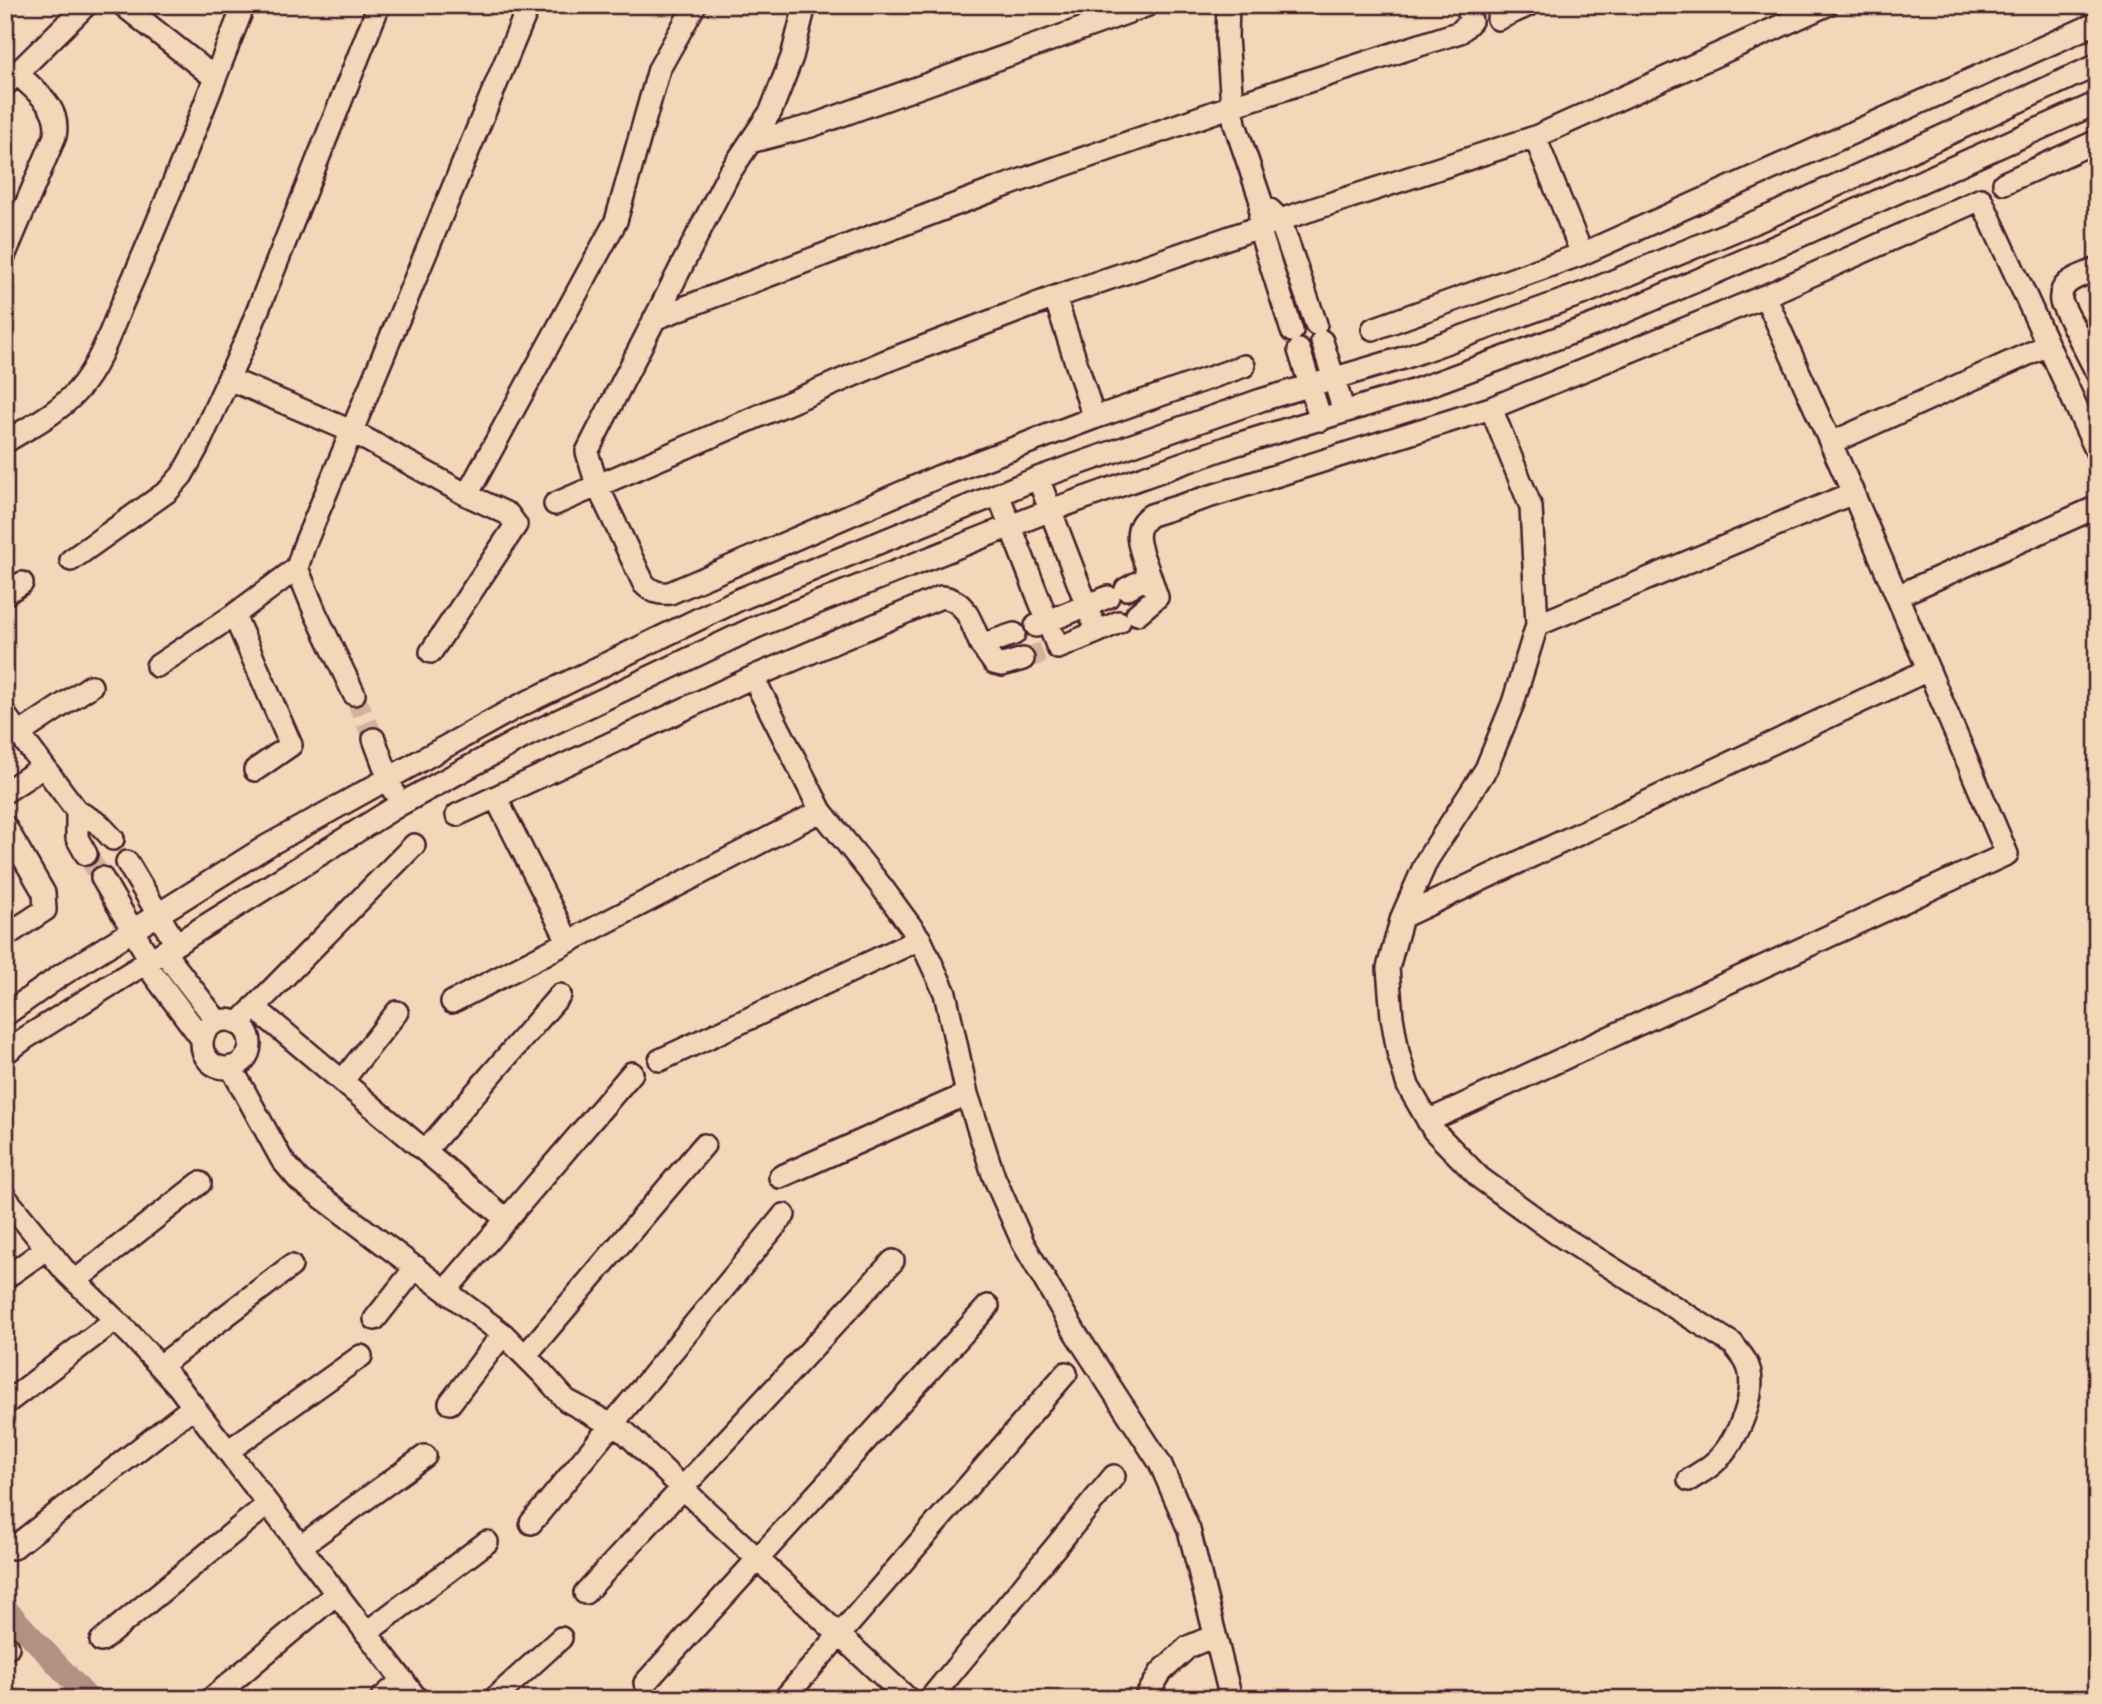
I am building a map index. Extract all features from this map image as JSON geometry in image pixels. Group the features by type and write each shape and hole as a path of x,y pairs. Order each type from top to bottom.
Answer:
{"street":[{"path":"5,254 55,136 58,122 53,110 11,79 88,5 103,9 113,5"},
{"path":"123,5 215,78"},
{"path":"5,442 52,414 69,400 81,387 96,361 138,268 244,5"},
{"path":"71,560 169,491 182,475 229,379 379,5"},
{"path":"157,666 234,615 297,568 351,431 529,5"},
{"path":"467,495 617,221 659,69 695,5"},
{"path":"805,5 792,57 771,111 728,175 587,452 597,485 644,584 659,593 670,593 940,476 1094,418 1244,366"},
{"path":"751,142 811,126 1148,5"},
{"path":"1228,5 1235,124 1261,201 1259,228 1321,420"},
{"path":"654,319 867,237 1232,106 1460,32 1471,21 1467,5"},
{"path":"1498,19 1530,5"},
{"path":"555,504 886,361 1055,297 1535,137 1826,5"},
{"path":"1373,329 1582,254 2097,23"},
{"path":"5,1015 60,976 267,846 514,708 738,600 1038,478 1261,400 1402,358 1587,292 1772,215 2097,65"},
{"path":"5,1054 398,805 526,736 757,627 892,571 1051,510 1231,446 1413,391 1601,322 2097,103"},
{"path":"1535,137 1582,254"},
{"path":"2004,183 2097,141"},
{"path":"1921,146 1935,175"},
{"path":"998,494 1051,650 1128,618 1157,597 1138,540 1138,527 1142,520 1151,515 1491,408 1765,296 1982,199 2097,452"},
{"path":"1261,201 1280,220 1335,378 1344,412"},
{"path":"2097,269 2063,286 2060,291 2061,302 2097,373"},
{"path":"1587,292 1601,322"},
{"path":"1428,1121 2007,854 1853,492 1765,296"},
{"path":"1055,297 1094,418"},
{"path":"1293,333 1316,324"},
{"path":"1831,443 2048,345"},
{"path":"229,379 351,431 467,495 508,514 516,526 431,652"},
{"path":"1491,408 1531,507 1537,625 1513,703 1486,769 1427,860 1402,917 1388,968 1398,1052 1408,1086 1434,1131 1480,1178 1556,1233 1733,1344 1748,1364 1751,1385 1748,1409 1733,1439 1718,1460 1689,1480"},
{"path":"1038,478 1097,632"},
{"path":"1537,625 1853,492"},
{"path":"1897,596 2097,507"},
{"path":"297,568 354,695"},
{"path":"1041,624 1117,593 1150,576"},
{"path":"457,815 753,677 941,597 952,598 963,607 981,645 994,663 1002,665 1023,659"},
{"path":"234,615 291,745 254,770"},
{"path":"981,645 1014,634"},
{"path":"1402,917 1928,670"},
{"path":"753,677 821,811 920,939 945,993 967,1094 994,1177 1023,1242 1076,1334 1160,1462 1189,1530 1231,1699"},
{"path":"19,734 91,686"},
{"path":"5,715 77,811 99,824 113,839"},
{"path":"374,739 398,805"},
{"path":"5,792 43,767"},
{"path":"496,798 568,941"},
{"path":"77,811 77,838 86,855"},
{"path":"452,1002 821,811"},
{"path":"5,826 44,893 45,910 6,935"},
{"path":"202,1039 211,1025 228,1022 254,1007 414,845"},
{"path":"102,878 132,931 159,955 228,1022 246,1030 250,1045 244,1059 231,1068 215,1066 204,1054 202,1039 159,955 159,914 127,862"},
{"path":"660,1060 920,939"},
{"path":"426,1150 560,995"},
{"path":"254,1007 506,1219"},
{"path":"343,1080 397,1012"},
{"path":"231,1068 282,1160 299,1180 503,1334 566,1400 626,1433 908,1699"},
{"path":"446,1290 632,1073"},
{"path":"780,1177 967,1094"},
{"path":"526,1356 704,1144"},
{"path":"75,1281 200,1183"},
{"path":"5,1197 46,1249 160,1366 194,1406 417,1699"},
{"path":"531,1523 785,1215"},
{"path":"5,1278 46,1249"},
{"path":"585,1593 893,1261"},
{"path":"160,1366 291,1266"},
{"path":"375,1319 416,1268"},
{"path":"645,1683 988,1306"},
{"path":"5,1404 115,1320"},
{"path":"450,1403 503,1334"},
{"path":"228,1451 362,1356"},
{"path":"784,1699 1066,1373"},
{"path":"13,1548 194,1406"},
{"path":"300,1546 425,1456"},
{"path":"930,1699 1114,1476"},
{"path":"101,1641 268,1504"},
{"path":"366,1633 486,1542"},
{"path":"211,1699 337,1593"},
{"path":"1145,1699 1161,1672 1188,1647 1214,1636"},
{"path":"494,1699 561,1639"},
{"path":"381,1699 403,1680"}],"waterway":[{"path":"5,1608 89,1699"}],"tunnel":[{"path":"1023,659 1044,652"},
{"path":"354,694 374,739"},
{"path":"86,854 102,878"}]}
